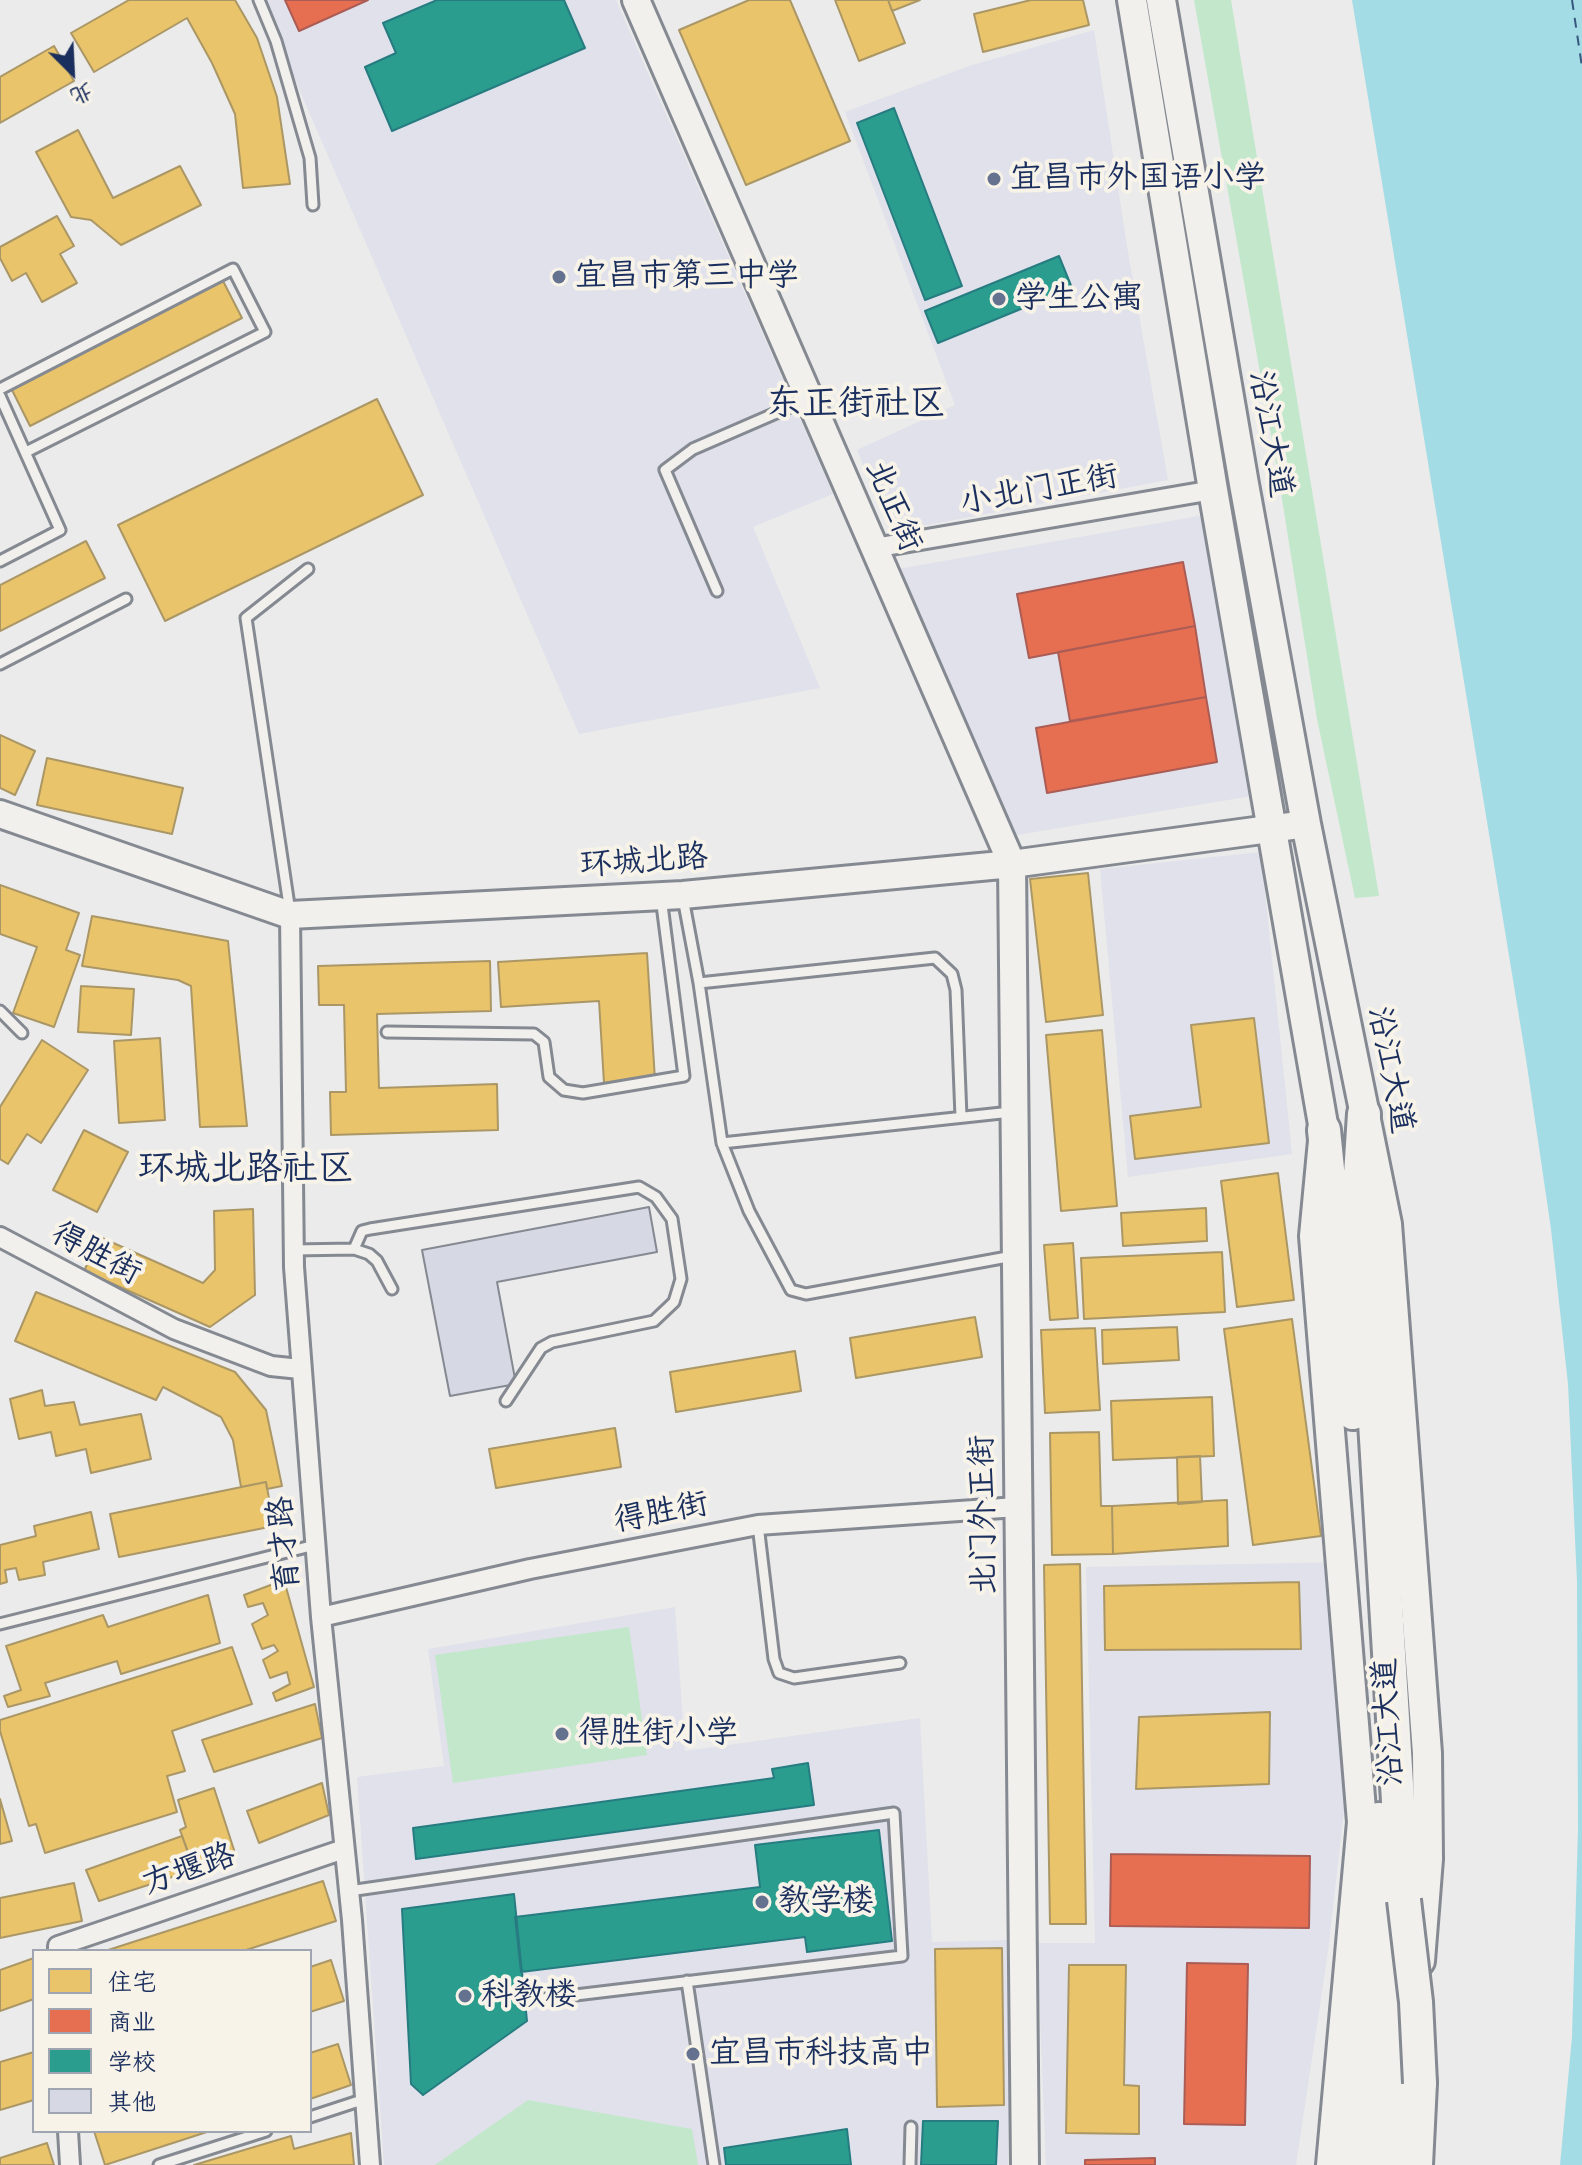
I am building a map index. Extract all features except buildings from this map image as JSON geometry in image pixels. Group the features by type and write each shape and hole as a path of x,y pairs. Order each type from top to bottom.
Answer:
{"highway":[{"path":"1364,1114 1360,1175 1391,1899 1384,2165"},
{"path":"1324,1130 1358,1455 1380,1797 1391,1899 1416,2002 1420,2083 1416,2165"},
{"path":"1341,2165 1351,2024 1360,1964 1391,1899"},
{"path":"1360,2165 1391,1899"}],"main road":[{"name":"沿江大道","path":"1132,0 1324,1130 1314,1236 1362,1822 1331,2165"},
{"name":"沿江大道","path":"1161,0 1241,469 1306,824 1387,1224 1427,1753 1428,1859 1403,2165"}],"street":[{"name":"北正街","path":"636,0 1012,864"},
{"name":"小北门正街","path":"874,548 1213,490"},
{"name":"环城北路","path":"0,814 290,915 672,895 1012,864 1306,824"},
{"name":"北门外正街","path":"1012,864 1025,2165"},
{"name":"育才路","path":"290,915 293,1250 300,1369 349,1891 370,2165"},
{"name":"得胜街","path":"0,1237 174,1329 271,1366 300,1369"},
{"name":"得胜街","path":"321,1617 530,1569 758,1525 1017,1507"},
{"name":"方堰路","path":"58,1949 58,1946 344,1849"},
{"path":"68,2133 70,2165"}],"lane":[{"path":"259,0 276,41 310,158 313,205"},
{"path":"0,389 233,269 265,332 26,452"},
{"path":"0,396 60,530 0,561"},
{"path":"717,591 665,470 693,449 809,398"},
{"path":"290,915 246,618 308,569"},
{"path":"0,664 126,599"},
{"path":"672,895 699,983 722,1143 749,1211 791,1290 806,1294 1015,1256"},
{"path":"387,1032 534,1034 544,1042 549,1077 564,1090 583,1093 684,1076 672,895"},
{"path":"699,983 935,958 952,974 956,990 961,1117"},
{"path":"0,1011 22,1033"},
{"path":"722,1143 1014,1111"},
{"path":"354,1249 362,1231 370,1229 639,1187 656,1197 672,1219 681,1279 674,1302 654,1321 552,1342 541,1348 506,1401"},
{"path":"293,1250 354,1249 369,1254 377,1261 392,1289"},
{"path":"758,1525 774,1659 779,1673 794,1678 900,1663"},
{"path":"0,1624 315,1545"},
{"path":"349,1891 894,1813 902,1956 542,1999"},
{"path":"687,1981 714,2165"},
{"path":"312,2116 365,2099"},
{"path":"910,2165 911,2127"},
{"path":"159,2165 260,2133"}],"shaded area":[{"name":"宜昌市第三中学","path":"266,0 616,0 833,494 753,527 820,688 579,734 286,59"},
{"path":"1094,30 1127,246 1168,480 890,532 857,450 955,405 845,112 969,66"},
{"path":"1210,514 1252,796 1017,835 898,569"},
{"path":"1261,852 1292,1154 1128,1177 1100,869"},
{"path":"1351,1562 1348,1775 1328,1952 1296,2165 1046,2165 1037,1943 1095,1943 1086,1567"},
{"name":"宜昌市科技高中","path":"675,1607 685,1751 920,1718 932,1942 1012,1940 1008,2165 384,2165 357,1777 444,1766 428,1649"}],"green space":[{"path":"1194,0 1231,0 1379,896 1355,898 1317,719 1278,474"},
{"path":"629,1627 647,1755 453,1783 435,1655"},
{"path":"528,2100 692,2129 698,2165 435,2165"}],"water":[{"path":"1352,0 1582,0 1582,2165 1560,2165 1572,2037 1578,1829 1577,1582 1568,1384 1551,1229 1526,1059"}],"ferry route":[{"path":"1572,0 1582,67"}],"place":[{"name":"宜昌市外国语小学","path":"994,179"},
{"name":"宜昌市第三中学","path":"559,277"},
{"name":"学生公寓","path":"999,299"},
{"name":"得胜街小学","path":"562,1734"},
{"name":"教学楼","path":"762,1902"},
{"name":"科教楼","path":"465,1996"},
{"name":"宜昌市科技高中","path":"693,2054"}],"district":[{"name":"东正街社区","path":"856,405"},
{"name":"环城北路社区","path":"246,1170"}]}
